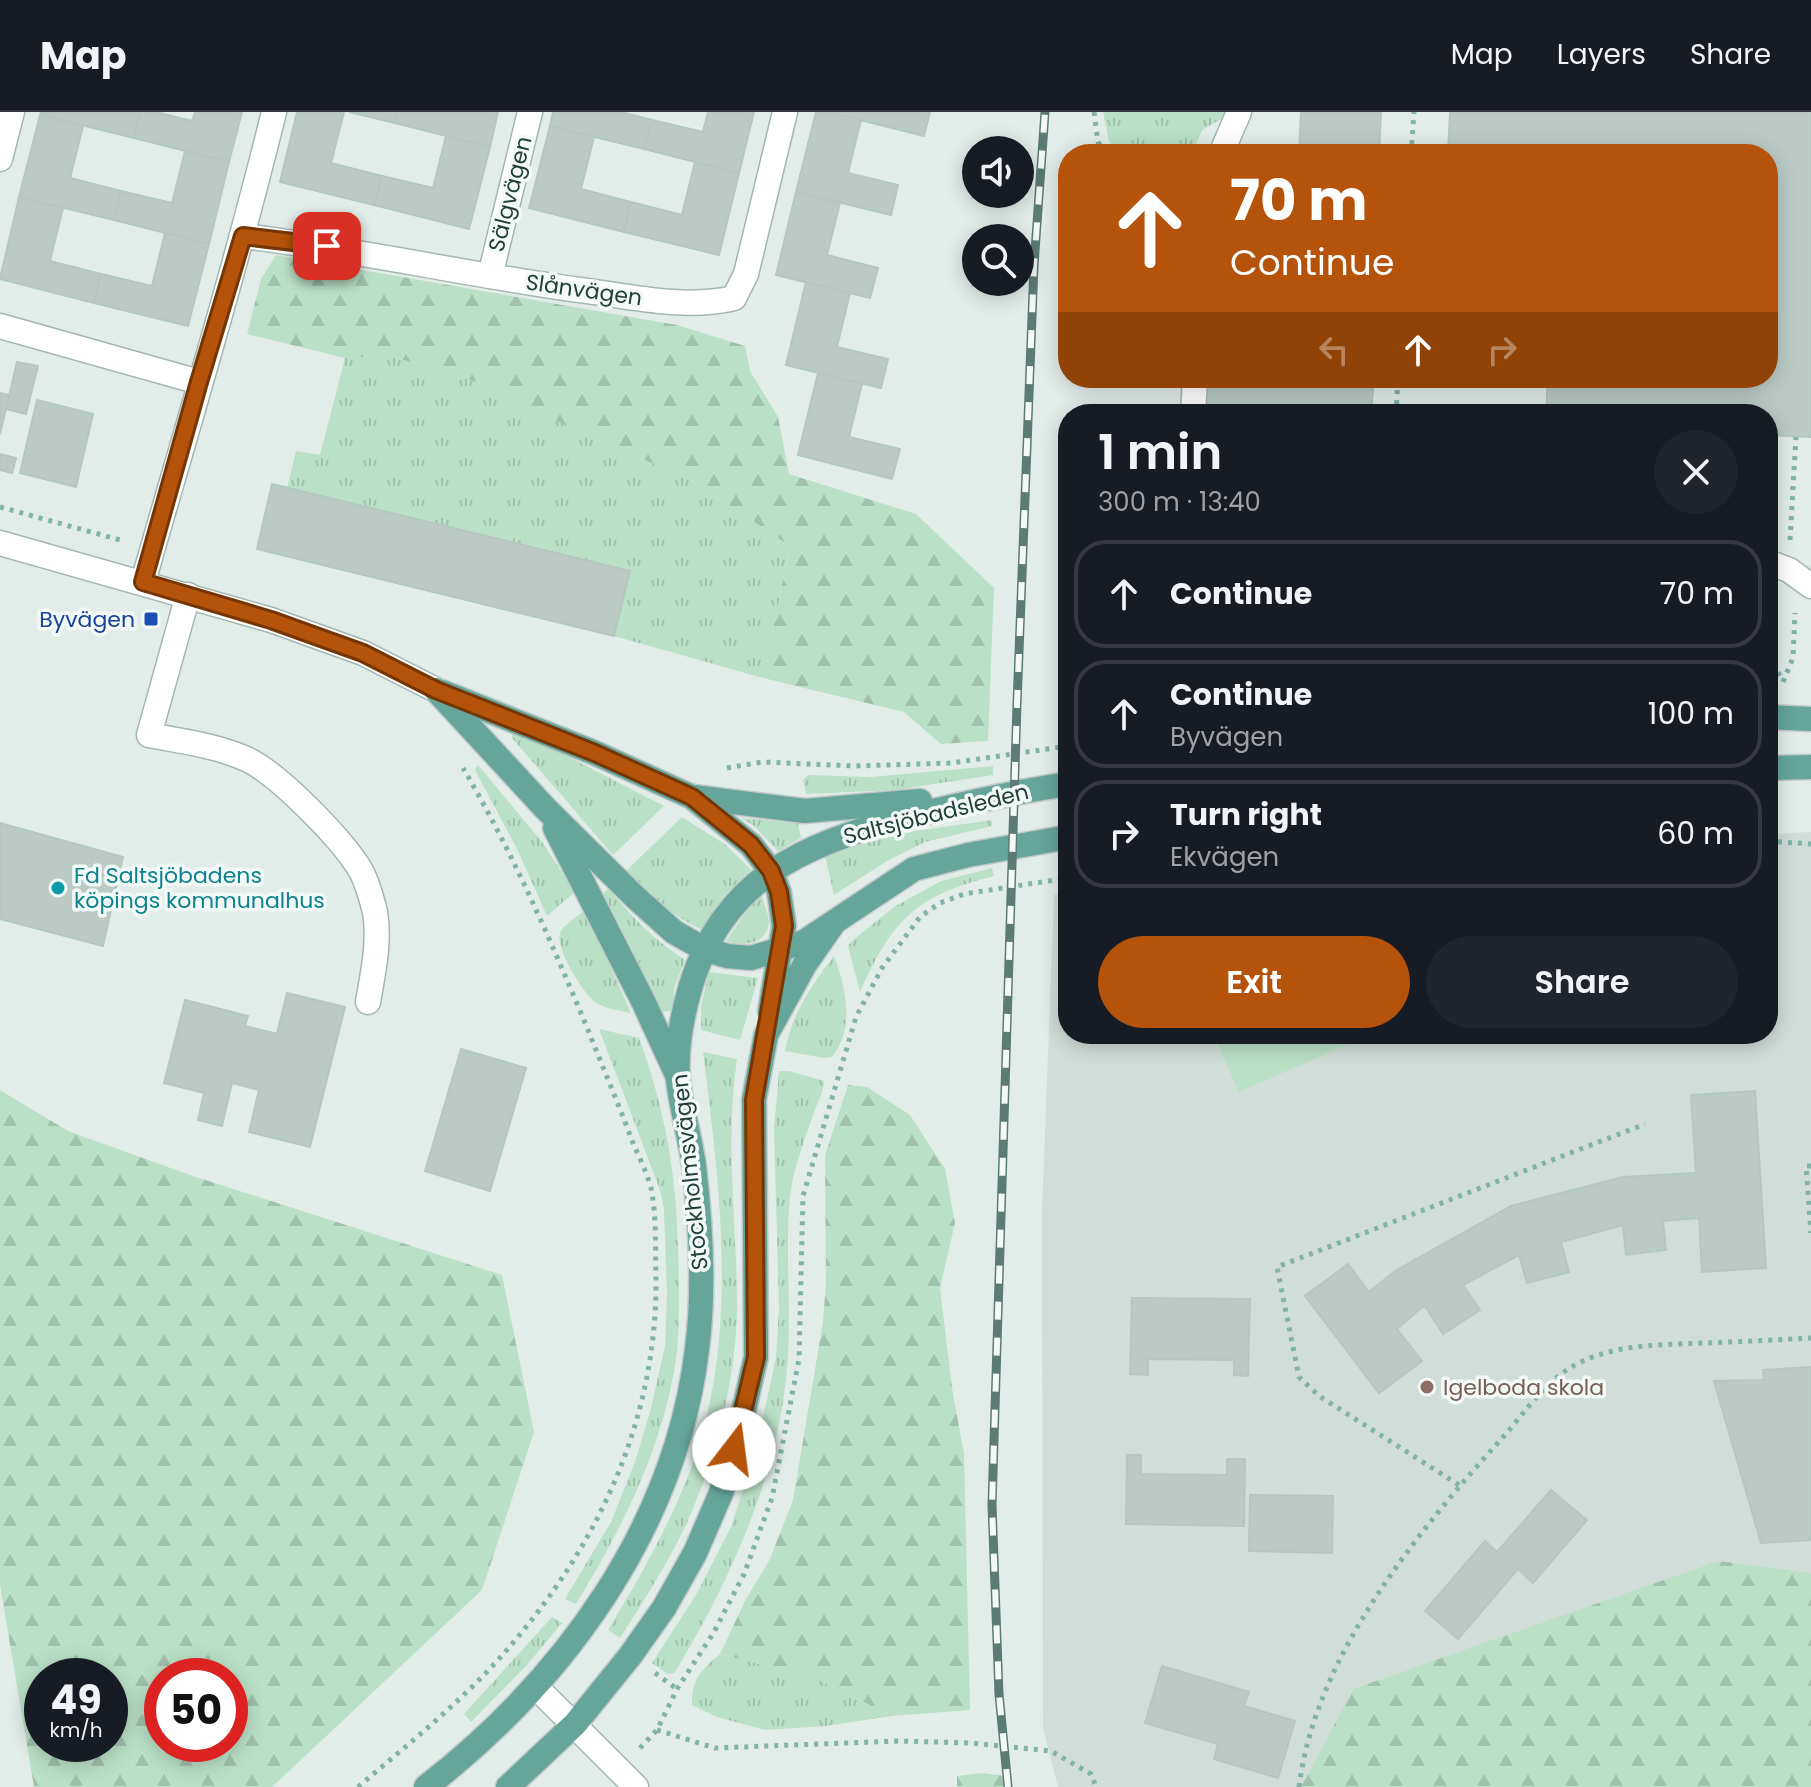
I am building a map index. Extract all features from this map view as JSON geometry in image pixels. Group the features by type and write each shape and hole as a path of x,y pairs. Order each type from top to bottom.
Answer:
{"main road":[{"path":"436,690 595,753 692,797 751,845 771,871 779,892 784,926 754,1100 756,1357 721,1493 680,1580 630,1656 575,1724 508,1787"},
{"path":"436,690 545,808 635,897 674,932 704,949 727,956 751,958 804,942 914,869 968,855 1058,839"},
{"path":"1778,717 1811,719"},
{"path":"1778,768 1811,767"},
{"name":"Saltsjöbadsleden","path":"704,949 718,924 740,898 771,871 814,846 859,829 1017,791 1058,785"},
{"path":"692,797 805,811 1017,791"},
{"path":"545,808 644,1003 678,1078"},
{"path":"766,1035 805,964 833,924"},
{"name":"Stockholmsvägen","path":"426,1787 536,1687 609,1592 665,1478 687,1413 697,1348 701,1292 694,1166 678,1078 680,1035 686,1001 704,949"}],"street":[{"path":"0,159 12,112"},
{"path":"143,582 243,236 274,112"},
{"name":"Sälgvägen","path":"490,276 530,112"},
{"name":"Slånvägen","path":"243,236 327,246 551,286 679,303 712,303 734,298 746,274 785,112"},
{"path":"1225,144 1239,112"},
{"path":"0,326 199,382"},
{"path":"0,543 271,620 363,653 436,690"},
{"path":"1778,566 1811,586"},
{"path":"188,595 149,735 202,745 246,758 296,796 336,838 362,872 375,912 377,950 368,1002"},
{"path":"536,1687 636,1787"}],"path":[{"path":"1094,112 1100,144"},
{"path":"1412,144 1414,112"},
{"path":"1778,673 1783,682 1793,658 1795,606 1778,566 1796,437"},
{"path":"724,768 762,762 855,766 951,763 1058,747"},
{"path":"358,1787 449,1710 498,1661 549,1599 608,1502 632,1440 651,1360 656,1292 651,1187 546,932 480,797 457,758"},
{"path":"1778,842 1811,844"},
{"path":"840,1070 856,1017 882,968 920,917 940,903 964,894 1058,880"},
{"path":"1459,1485 1319,1396 1299,1377 1277,1267 1645,1124"},
{"path":"1811,1166 1806,1166 1811,1233"},
{"path":"1299,1787 1302,1758 1313,1721 1331,1677 1371,1603 1459,1485 1553,1381 1575,1364 1589,1358 1644,1346 1811,1338"},
{"path":"677,1689 657,1730 715,1748 898,1741 971,1743 1051,1751 1091,1774 1096,1787"}],"shaded area":[{"name":"Igelboda skola","path":"1811,832 1811,1573 1718,1562 1353,1689 1301,1787 1058,1787 1043,1728 1042,1212 1054,895 1058,894 1058,1044 1778,1044 1778,834"}],"green space":[{"path":"1103,112 1224,112 1221,119 1202,130 1196,144 1111,144"},
{"path":"276,255 677,325 745,346 750,371 778,417 789,474 916,514 994,588 988,741 941,744 904,712 763,678 790,546 693,481 570,428 477,382 387,355 345,358 247,334 261,279"},
{"path":"387,355 477,382 570,428 693,481 790,546 763,678 614,636 630,571 287,488 296,451 320,455 345,358"},
{"path":"512,734 528,736 664,806 613,855 512,738"},
{"path":"478,765 542,842 575,892 547,916 517,849 475,770"},
{"path":"993,766 993,775 895,790 806,794 803,780 808,775 871,777"},
{"path":"682,817 726,845 751,870 723,897 701,929 670,911 626,871"},
{"path":"741,818 798,823 801,838 778,851 754,826"},
{"path":"992,820 992,826 925,842 887,861 834,895 825,856 895,834"},
{"path":"992,868 994,876 944,892 910,914 884,946 860,992 848,946 853,940 894,907 941,881"},
{"path":"609,889 644,928 685,960 674,988 673,1011 658,1012 630,945 603,893"},
{"path":"762,896 769,923 764,936 739,944 726,941 750,906"},
{"path":"585,910 631,1013 595,1002 565,957 559,937 561,931"},
{"path":"834,956 846,1008 844,1033 839,1046 832,1057 824,1058 785,1051 792,1024 804,1000"},
{"path":"709,972 758,978 740,1040 701,1030 701,1006"},
{"path":"599,1029 639,1038 656,1090 668,1141 675,1192 679,1325 671,1385 653,1451 626,1514 576,1604 565,1599 611,1522 635,1462 665,1346 664,1209 660,1190"},
{"path":"1217,1044 1348,1044 1239,1092"},
{"path":"703,1052 737,1059 732,1118 737,1296 734,1356 715,1448 694,1506 668,1560 620,1638 608,1630 654,1550 683,1489 706,1418 716,1366 721,1314 720,1209"},
{"path":"779,1071 824,1081 796,1166 790,1197 789,1335 784,1396 765,1478 736,1556 699,1631 674,1673 668,1674 652,1663 696,1595 731,1527 757,1445 776,1358 779,1307 774,1129"},
{"path":"848,1085 867,1087 910,1115 945,1169 955,1223 940,1288 952,1388 964,1454 970,1710 892,1716 817,1679 720,1654 746,1599 770,1559 793,1500 823,1322 826,1282 825,1155"},
{"path":"0,1090 68,1131 190,1175 502,1275 534,1432 482,1590 272,1787 34,1787 30,1762 128,1762 128,1658 24,1658 24,1728 0,1585"},
{"path":"1718,1561 1811,1573 1811,1787 1301,1787 1353,1689"},
{"path":"552,1617 562,1623 527,1665 471,1722 464,1714"},
{"path":"720,1654 817,1679 892,1716 825,1726 765,1730 717,1717 692,1705 692,1696 699,1676"},
{"path":"982,1773 1005,1776 1006,1787 957,1787 957,1776"}],"building":[{"path":"41,112 140,112 134,138 40,115"},
{"path":"140,112 156,112 192,121 195,112 242,112 229,162 134,138"},
{"path":"297,112 344,112 331,163 382,176 374,205 280,182"},
{"path":"349,112 397,112 395,123"},
{"path":"397,112 498,112 490,147 395,123"},
{"path":"553,112 621,112 652,120 644,149 550,126"},
{"path":"708,112 754,112 739,173 644,149 652,120 703,132"},
{"path":"816,112 861,120 848,173 898,185 891,215 796,192"},
{"path":"828,112 930,112 924,136"},
{"path":"1301,112 1381,112 1379,144 1299,144"},
{"path":"1450,112 1811,112 1811,437 1778,435 1778,404 1547,404 1547,388 1778,388 1778,144 1448,144"},
{"path":"40,115 83,126 70,178 121,191 114,220 19,197"},
{"path":"550,126 594,137 581,189 631,202 624,232 529,208"},
{"path":"446,136 490,147 469,229 374,205 382,176 433,188"},
{"path":"185,151 229,162 209,244 114,220 121,191 172,203"},
{"path":"695,162 739,173 719,255 624,232 631,202 682,215"},
{"path":"796,192 840,203 827,255 878,268 870,298 776,275"},
{"path":"19,197 63,208 50,261 101,274 94,303 0,279"},
{"path":"165,233 209,244 188,326 94,303 101,274 152,286"},
{"path":"806,282 850,293 837,347 888,359 881,388 786,365"},
{"path":"17,362 38,366 26,414 6,409"},
{"path":"818,373 862,384 849,437 900,449 892,479 798,455"},
{"path":"1202,388 1373,388 1372,404 1201,404"},
{"path":"0,393 9,395 0,434"},
{"path":"37,400 93,414 76,487 20,473"},
{"path":"0,454 16,458 12,473 0,470"},
{"path":"272,484 630,571 614,636 257,549"},
{"name":"Fd Saltsjöbadens köpings kommunalhus","path":"0,823 123,857 103,946 0,919"},
{"path":"287,993 345,1007 310,1147 249,1132 259,1090 232,1083 222,1126 198,1120 204,1093 164,1083 185,1000 248,1016 245,1026 277,1034"},
{"path":"461,1049 526,1068 490,1191 425,1171"},
{"path":"1755,1091 1766,1268 1702,1272 1699,1218 1663,1221 1666,1250 1626,1255 1623,1225 1561,1242 1569,1272 1527,1283 1519,1255 1463,1285 1480,1310 1443,1334 1425,1306 1397,1329 1422,1361 1379,1393 1305,1296 1348,1264 1369,1292 1395,1271 1511,1206 1623,1177 1696,1173 1691,1095"},
{"path":"1132,1298 1250,1299 1248,1376 1234,1375 1234,1360 1148,1359 1148,1375 1130,1374"},
{"path":"1811,1367 1811,1540 1761,1543 1714,1381 1764,1380 1763,1370"},
{"path":"1127,1455 1141,1455 1141,1474 1227,1475 1227,1459 1245,1459 1244,1526 1126,1524"},
{"path":"1551,1490 1587,1520 1533,1583 1518,1569 1458,1639 1425,1611 1485,1541 1497,1552"},
{"path":"1250,1495 1333,1496 1332,1553 1249,1551"},
{"path":"1162,1666 1249,1692 1244,1706 1295,1721 1278,1778 1214,1759 1218,1744 1145,1723"}],"railway":[{"path":"1008,1787 999,1694 992,1505 1017,704 1034,265 1045,112"}],"place":[{"name":"Byvägen","path":"151,619"},
{"name":"Fd Saltsjöbadens köpings kommunalhus","path":"58,888"},
{"name":"Igelboda skola","path":"1427,1387"}],"route":[{"path":"327,246 243,236 143,582 271,620 363,653 436,690 595,753 692,797 751,845 771,871 779,892 784,926 754,1100 756,1357 734,1449"}]}
